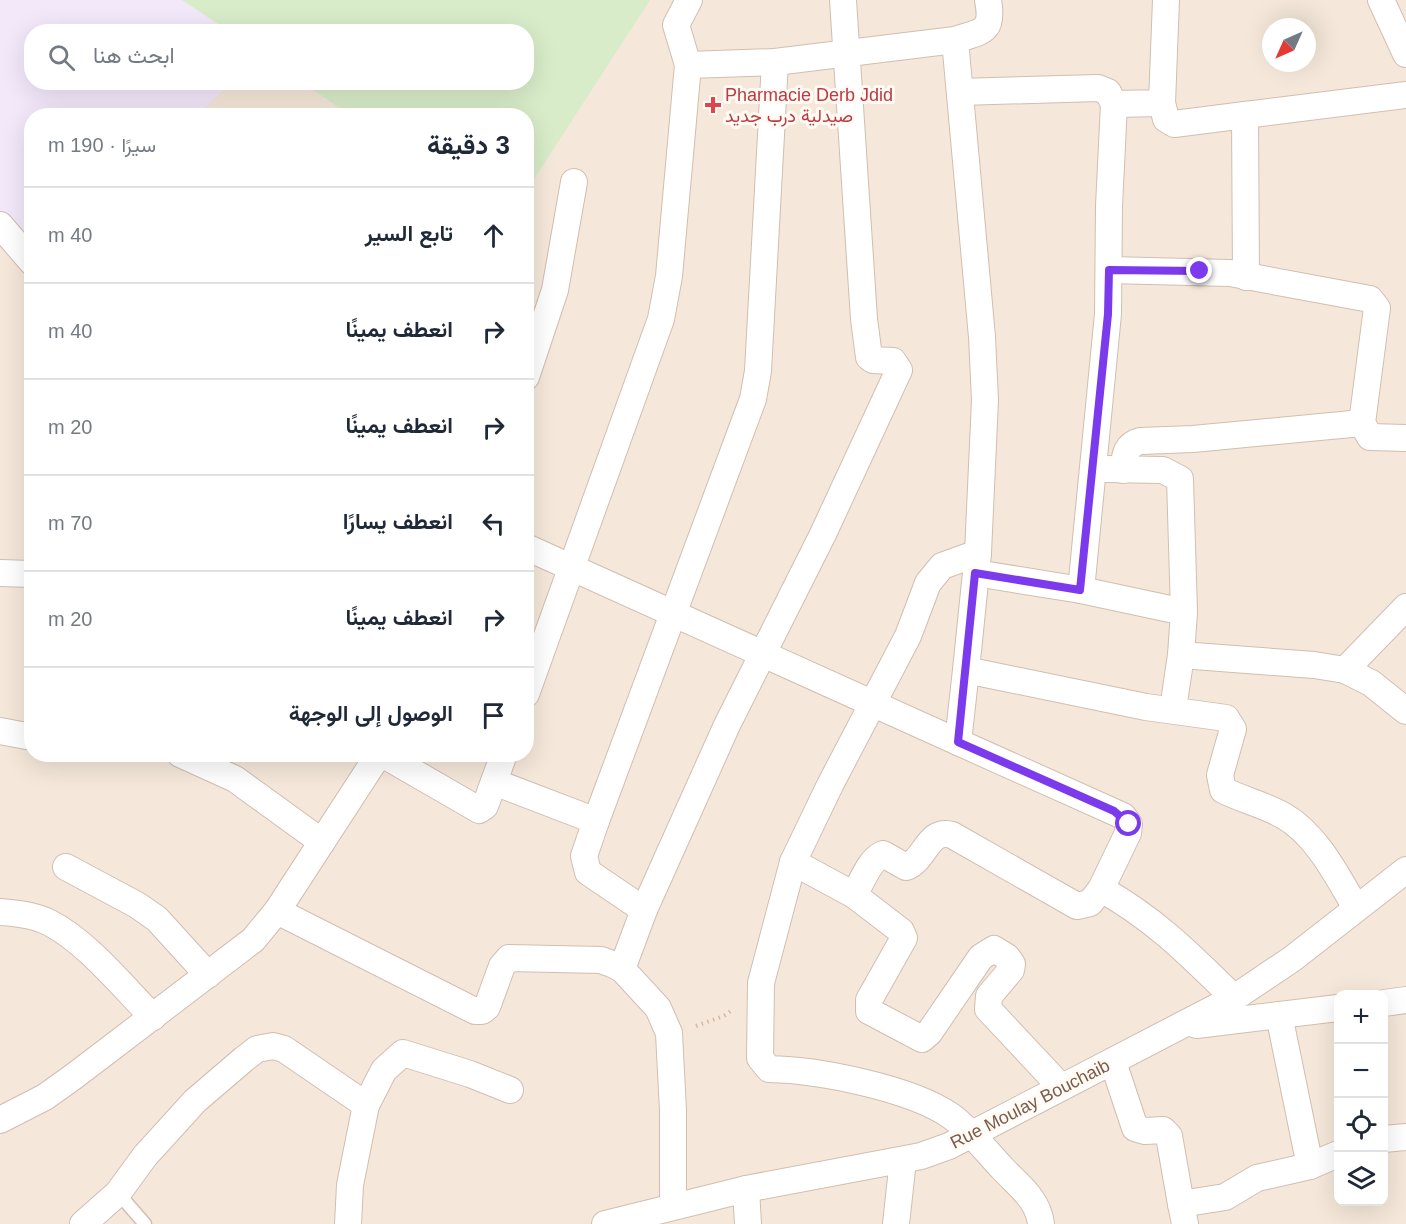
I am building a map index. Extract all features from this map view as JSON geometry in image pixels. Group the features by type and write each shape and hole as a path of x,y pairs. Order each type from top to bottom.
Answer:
{"street":[{"path":"534,673 661,319 669,276 688,65 676,25 689,0"},
{"path":"622,969 678,830 762,653 823,534 899,370 893,361 873,360 868,351 843,0"},
{"path":"688,65 775,62 955,40 979,32 988,26 991,20 988,0"},
{"path":"1166,0 1162,103 1166,119 1174,124 1406,95"},
{"path":"1381,0 1403,41"},
{"path":"955,40 982,337 985,400 977,563 958,742"},
{"path":"644,910 588,872 584,864 584,856 747,418 758,371 775,62"},
{"path":"960,92 1098,88 1108,92 1114,104 1109,206 1109,270 1104,348 1090,468 1080,590"},
{"path":"1114,104 1162,103"},
{"path":"1245,115 1246,277"},
{"path":"534,354 555,290 574,183"},
{"path":"0,225 24,253"},
{"path":"1109,270 1216,272 1374,301 1377,308 1362,423 1370,437 1406,438"},
{"path":"1123,470 1125,452 1133,443 1140,441 1193,439 1362,423"},
{"path":"1090,468 1163,470 1180,479 1184,612 1181,655 1173,709"},
{"path":"534,551 1123,816 1129,824 1128,833 1101,889 1090,903 1077,906 946,833 933,838 912,865 899,865 884,854 880,855 873,862 854,895"},
{"path":"1041,1224 1034,1201 950,1116 916,1099 842,1078 804,1071 769,1069 760,1058 761,983 767,951 793,862 830,785 908,636 934,573 952,560 977,563 1080,590 1184,612"},
{"path":"0,573 24,574"},
{"path":"1345,670 1406,607"},
{"path":"1181,655 1314,665 1345,670 1371,683 1406,711"},
{"path":"966,670 1137,705 1226,718 1231,723 1232,736 1220,776 1223,790 1284,816 1300,828 1311,839 1356,908"},
{"path":"0,731 24,735"},
{"path":"198,762 236,779 322,842"},
{"path":"0,1120 45,1097 253,940 277,911 376,762"},
{"path":"394,762 475,810 485,806 501,762"},
{"path":"494,782 596,821"},
{"path":"793,862 854,895 901,931 904,938 869,1000 869,1011 922,1039 929,1033 981,957 989,949 994,949 1007,957 1012,964 1011,970 989,996 988,1009 1061,1087"},
{"path":"66,867 137,905 157,919 208,975"},
{"name":"Rue Moulay Bouchaib","path":"605,1224 632,1221 673,1206 903,1160 936,1151 1234,998 1293,959 1406,870"},
{"path":"1101,889 1153,921 1234,998"},
{"path":"277,911 475,1011 482,1011 488,1007 502,966 508,958 601,960 622,969 658,1008 669,1033 673,1111 673,1206"},
{"path":"0,912 49,922 67,934 153,1017"},
{"path":"1388,1002 1406,1000"},
{"path":"1181,1027 1334,1008"},
{"path":"1279,1015 1310,1166"},
{"path":"83,1224 118,1193 145,1156 189,1108 257,1050 273,1046 285,1049 366,1105"},
{"path":"348,1224 350,1185 366,1105 384,1070 403,1053 470,1074 510,1090"},
{"path":"1113,1062 1135,1128 1144,1131 1163,1130 1169,1136 1183,1214 1225,1197 1257,1178 1310,1166 1334,1156"},
{"path":"1388,1139 1406,1137"},
{"path":"896,1224 903,1160"},
{"path":"746,1190 748,1224"}],"lane":[{"path":"118,1193 145,1224"}],"path":[{"path":"669,1033 724,1016 761,983"}],"shaded area":[{"path":"0,0 1406,0 1406,1224 0,1224"},
{"path":"0,0 182,0 218,24 24,24 24,90 224,90 204,108 24,108 24,236 0,210"}],"green space":[{"path":"182,0 650,0 534,179 534,108 340,108 313,90 534,90 534,24 218,24"}],"place":[{"name":"Pharmacie Derb Jdid صيدلية درب جديد","path":"713,105"}],"route":[{"path":"1129,824 1123,816 1114,811 958,742 975,573 1080,590 1090,468 1108,314 1109,270 1200,271"}]}
